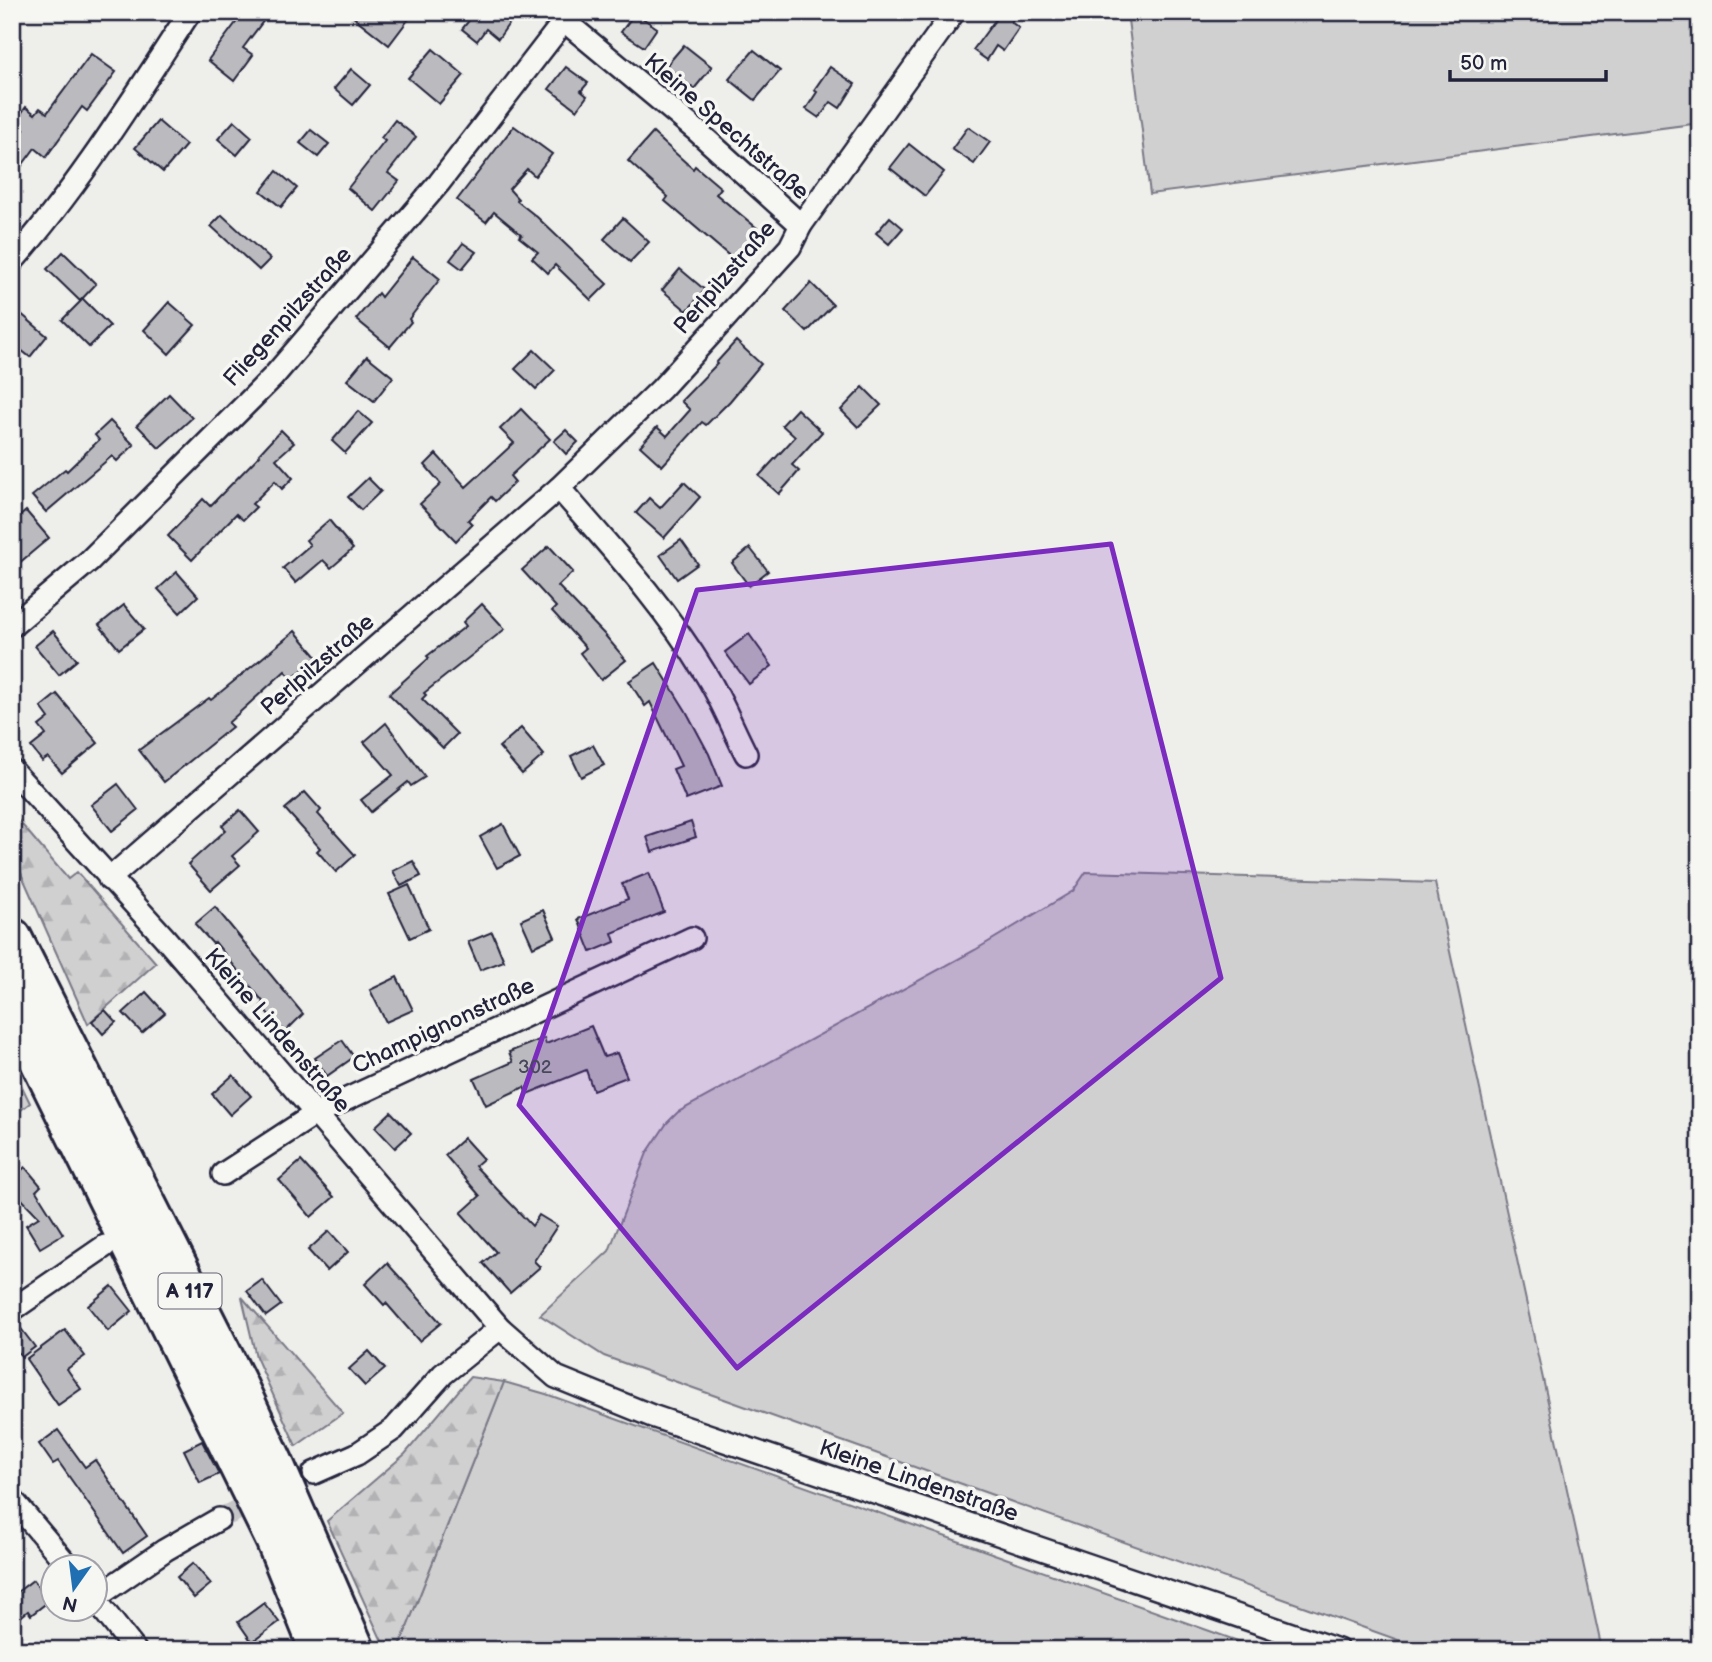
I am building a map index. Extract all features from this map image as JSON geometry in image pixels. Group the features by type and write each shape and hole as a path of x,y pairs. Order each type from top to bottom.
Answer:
{"highway":[{"name":"A 117","path":"12,938 235,1380 355,1650"},
{"name":"A 117","path":"12,1004 275,1539 320,1650"}],"street":[{"path":"12,262 31,241 109,134 190,12"},
{"name":"Perlpilzstraße","path":"110,879 559,488 661,389 790,247 801,225 954,12"},
{"name":"Kleine Spechtstraße","path":"563,15 698,131 801,225"},
{"name":"Fliegenpilzstraße","path":"12,626 89,561 272,377 439,183 563,15"},
{"path":"559,488 641,582 684,639 706,673 746,754"},
{"name":"Kleine Lindenstraße","path":"12,770 164,937 500,1328 556,1377 653,1416 1338,1650"},
{"name":"Champignonstraße","path":"223,1174 315,1114 692,938"},
{"path":"12,1310 105,1246"},
{"path":"314,1473 357,1454 394,1429 443,1374 500,1328"},
{"path":"12,1499 58,1554"},
{"path":"108,1589 165,1550 219,1519"},
{"path":"108,1615 135,1650"}],"highlighted area":[{"path":"1111,544 1221,978 737,1368 519,1105 697,590"}],"green space":[{"path":"1127,12 1700,12 1700,123 1150,194"},
{"path":"12,813 68,879 77,872 156,963 88,1024 12,853"},
{"path":"1086,872 1435,883 1602,1650 1426,1650 604,1356 540,1315 609,1251 647,1153 667,1123 678,1112 975,950 1073,891"},
{"path":"12,1066 30,1103 12,1117"},
{"path":"242,1297 343,1413 296,1446 256,1357"},
{"path":"470,1377 504,1382 398,1650 386,1650 327,1521 405,1454"},
{"path":"504,1382 546,1394 1263,1650 398,1650"}],"building":[{"path":"244,12 270,12 243,48 253,55 234,81 208,60"},
{"path":"347,12 414,12 389,45"},
{"path":"464,12 499,12 510,22 498,39 486,29 477,41 462,29 471,18"},
{"path":"1001,12 1017,13 1011,22 1019,28 1003,51 996,46 987,60 973,50"},
{"path":"635,13 657,28 644,47 621,32"},
{"path":"684,45 712,67 694,89 666,66"},
{"path":"433,49 464,75 439,104 408,78"},
{"path":"754,50 780,71 755,100 729,79"},
{"path":"91,54 116,72 87,111 82,107 46,157 35,148 12,179 12,145 24,130 14,123 26,107 35,114 40,108 47,113"},
{"path":"566,67 588,83 581,91 587,96 577,110 549,89"},
{"path":"830,67 855,84 840,108 831,102 819,118 806,109 817,92 814,90"},
{"path":"351,69 370,85 353,105 334,89"},
{"path":"395,120 416,137 388,173 399,181 375,211 348,188 385,141 381,138"},
{"path":"158,121 186,145 163,172 135,148"},
{"path":"234,121 252,137 237,155 218,139"},
{"path":"514,126 552,154 535,176 527,169 509,189 517,201 607,284 591,300 555,265 548,273 532,258 538,252 494,212 486,222 457,200"},
{"path":"968,127 990,142 974,164 952,149"},
{"path":"311,130 329,144 318,157 300,143"},
{"path":"653,133 693,169 695,166 721,188 716,194 758,229 733,259 665,201 668,197 628,161"},
{"path":"909,144 944,172 925,196 890,168"},
{"path":"277,171 297,188 281,207 261,191"},
{"path":"222,215 270,259 259,270 211,226"},
{"path":"890,217 903,228 889,244 876,233"},
{"path":"623,218 649,242 630,262 604,239"},
{"path":"463,243 476,252 462,269 450,260"},
{"path":"63,252 96,284 80,301 47,269"},
{"path":"413,257 440,279 409,319 411,322 390,347 356,319 378,293 381,297"},
{"path":"680,269 705,290 687,311 662,290"},
{"path":"811,283 833,305 807,332 785,311"},
{"path":"83,299 110,326 89,347 62,320"},
{"path":"169,302 195,325 169,354 144,330"},
{"path":"12,306 47,336 30,357 12,343"},
{"path":"736,341 761,364 730,401 706,425 702,422 662,466 640,446 657,427 667,436 690,410 681,401"},
{"path":"534,350 555,370 536,389 515,369"},
{"path":"367,356 393,377 374,401 347,380"},
{"path":"863,387 881,405 858,427 841,410"},
{"path":"169,394 192,418 159,448 137,425"},
{"path":"521,409 550,439 510,476 515,482 495,501 491,497 468,520 472,524 456,541 420,504 441,484 425,465 436,454 466,487 514,443 500,429"},
{"path":"797,409 822,432 792,465 799,471 779,494 759,476 795,437 782,425"},
{"path":"358,411 372,423 345,453 332,441"},
{"path":"110,421 134,445 117,461 112,456 46,512 32,496 65,469 67,471 99,440 95,435"},
{"path":"281,430 294,443 276,459 293,478 282,489 275,481 252,504 256,507 243,520 236,514 192,560 168,536 203,499 210,506"},
{"path":"566,430 578,442 566,454 554,441"},
{"path":"368,478 381,491 361,510 348,497"},
{"path":"684,482 700,497 664,538 636,513 649,498 660,508"},
{"path":"26,511 49,538 12,569 12,523"},
{"path":"329,520 353,549 331,568 323,560 296,583 283,568 310,545 306,540"},
{"path":"681,540 698,564 677,579 660,555"},
{"path":"549,546 573,572 558,586 626,660 601,680 580,653 586,648 552,611 556,607 522,570"},
{"path":"750,548 768,571 749,586 732,563"},
{"path":"177,572 198,596 180,613 158,589"},
{"path":"482,604 505,629 424,693 426,695 422,699 457,734 443,748 389,694 429,658 427,656 466,626 463,622"},
{"path":"124,605 144,629 119,649 99,625"},
{"path":"53,631 77,660 59,675 35,646"},
{"path":"295,631 317,657 292,679 285,671 228,723 232,727 164,782 139,750 209,698 211,700"},
{"path":"749,634 772,666 749,684 725,652"},
{"path":"656,663 686,711 709,754 722,786 686,800 673,769 681,766 650,702 645,706 629,681"},
{"path":"57,694 98,743 62,773 48,757 42,761 31,747 46,735 39,726 49,718 41,707"},
{"path":"386,723 425,777 411,786 408,782 371,812 361,800 393,775 364,742"},
{"path":"521,728 544,755 522,774 499,747"},
{"path":"593,745 604,765 581,777 571,756"},
{"path":"118,784 138,810 112,831 91,805"},
{"path":"305,792 321,810 318,814 355,855 336,872 317,851 320,848 285,809"},
{"path":"240,810 259,832 232,856 240,865 211,890 188,864 226,830 222,826"},
{"path":"691,822 696,837 652,852 647,837"},
{"path":"503,824 520,856 497,868 480,837"},
{"path":"413,861 421,876 401,886 393,871"},
{"path":"649,873 664,912 612,933 615,942 591,952 578,919 628,899 622,884"},
{"path":"409,885 429,929 410,938 389,894"},
{"path":"215,907 303,1014 285,1032 261,1006 264,1003 215,942 213,944 195,924"},
{"path":"543,910 555,937 533,947 521,920"},
{"path":"492,932 504,961 480,970 468,942"},
{"path":"397,977 413,1010 386,1022 370,990"},
{"path":"146,992 165,1013 142,1033 123,1013"},
{"path":"105,1010 116,1022 103,1034 92,1021"},
{"path":"591,1026 604,1057 617,1053 627,1077 593,1090 586,1070 527,1094 524,1087 486,1105 474,1079 513,1062 509,1052 544,1038 546,1044"},
{"path":"342,1040 354,1057 327,1076 315,1058"},
{"path":"233,1075 251,1096 230,1115 212,1094"},
{"path":"391,1112 411,1133 395,1148 375,1127"},
{"path":"464,1138 483,1159 475,1166 532,1226 539,1215 557,1226 534,1261 540,1267 510,1293 483,1263 496,1252 461,1213 480,1196 445,1155"},
{"path":"301,1161 334,1197 311,1217 279,1180"},
{"path":"25,1167 41,1186 36,1191 63,1234 40,1248 26,1225 39,1217 12,1189 12,1179"},
{"path":"329,1231 348,1252 327,1271 308,1250"},
{"path":"387,1263 441,1323 419,1341 386,1303 384,1305 365,1284"},
{"path":"262,1280 281,1305 266,1316 247,1291"},
{"path":"112,1286 132,1311 108,1331 88,1306"},
{"path":"16,1322 35,1347 22,1357 12,1344 12,1323"},
{"path":"65,1330 85,1356 67,1369 81,1389 58,1405 26,1359"},
{"path":"369,1351 385,1369 365,1386 349,1369"},
{"path":"58,1430 85,1467 95,1460 147,1536 123,1553 58,1461 53,1464 39,1444"},
{"path":"202,1441 219,1474 200,1483 184,1450"},
{"path":"193,1563 211,1584 194,1598 177,1577"},
{"path":"33,1580 38,1587 38,1610 31,1615 28,1611 12,1624 12,1596"},
{"path":"264,1603 279,1622 252,1642 238,1622"}],"tunnel":[{"path":"219,1519 314,1473"}]}
